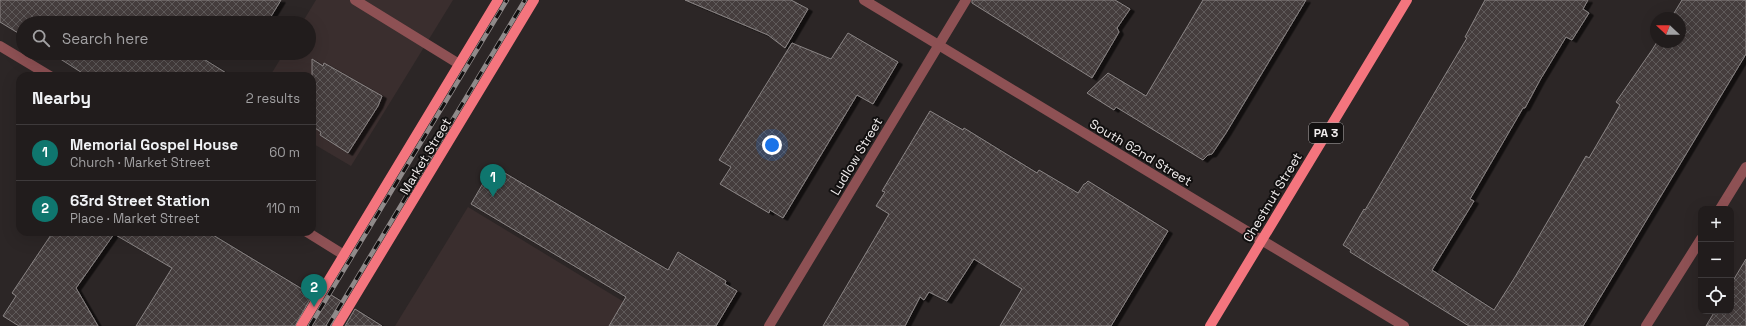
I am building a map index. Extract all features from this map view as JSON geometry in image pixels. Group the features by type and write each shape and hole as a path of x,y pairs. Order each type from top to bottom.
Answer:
{"main road":[{"name":"Market Street","path":"301,326 498,0"},
{"name":"Market Street","path":"337,326 534,0"},
{"name":"Chestnut Street","path":"1210,326 1406,0"}],"street":[{"path":"355,0 460,64"},
{"name":"South 62nd Street","path":"864,0 1404,326"},
{"name":"Ludlow Street","path":"769,326 966,0"},
{"path":"0,46 16,56"},
{"path":"23,60 43,72"},
{"path":"1722,206 1746,167"},
{"path":"313,236 344,255"},
{"path":"1646,326 1699,242"}],"shaded area":[{"path":"316,0 453,0 351,166 316,145 316,72 272,72 280,60 316,60 316,16 306,16"},
{"path":"468,207 629,305 663,326 395,326"}],"building":[{"path":"0,0 281,0 271,16 16,16 16,32 0,22"},
{"path":"685,0 791,0 808,9 785,48 768,35"},
{"path":"972,0 1115,0 1130,9 1117,28 1119,32 1092,78 972,3"},
{"path":"1203,0 1306,0 1226,133 1212,154 1208,155 1203,160 1116,107 1114,110 1087,93 1108,73 1146,96"},
{"path":"1485,0 1588,0 1583,9 1589,13 1572,40 1566,37 1470,199 1474,201 1432,270 1494,310 1586,156 1589,158 1620,105 1616,102 1653,48 1686,48 1686,12 1675,12 1682,0 1746,0 1746,54 1583,326 1469,326 1350,252 1351,250 1343,245 1467,38 1465,37"},
{"path":"848,33 898,62 873,104 857,95 783,218 770,210 769,213 720,184 731,167 719,160 792,43 831,59"},
{"path":"62,60 205,60 225,72 81,72"},
{"path":"312,60 323,66 324,63 382,96 378,106 348,153 320,135 321,132 316,129 316,72 312,72"},
{"path":"930,111 963,130 964,128 1037,173 1039,170 1078,193 1088,181 1168,231 1111,326 1000,326 1022,289 974,259 947,301 929,292 924,300 920,297 905,326 823,326 889,214 876,206 885,192 882,191"},
{"path":"493,166 668,270 678,252 726,281 725,284 737,291 716,326 609,326 626,297 471,204"},
{"path":"50,236 113,236 76,288 98,326 19,326 3,316 16,296 12,293"},
{"path":"117,236 215,236 307,292 312,283 317,287 295,326 136,326 172,268"},
{"path":"1746,259 1746,326 1706,326 1713,314 1734,314 1734,279"},
{"path":"328,293 344,303 331,326 309,326"},
{"path":"355,309 382,326 345,326"}],"railway":[{"path":"310,326 507,0"},
{"path":"328,326 525,0"}],"place":[{"name":"Memorial Gospel House","path":"493,197"},
{"name":"63rd Street Station","path":"314,307"}]}
